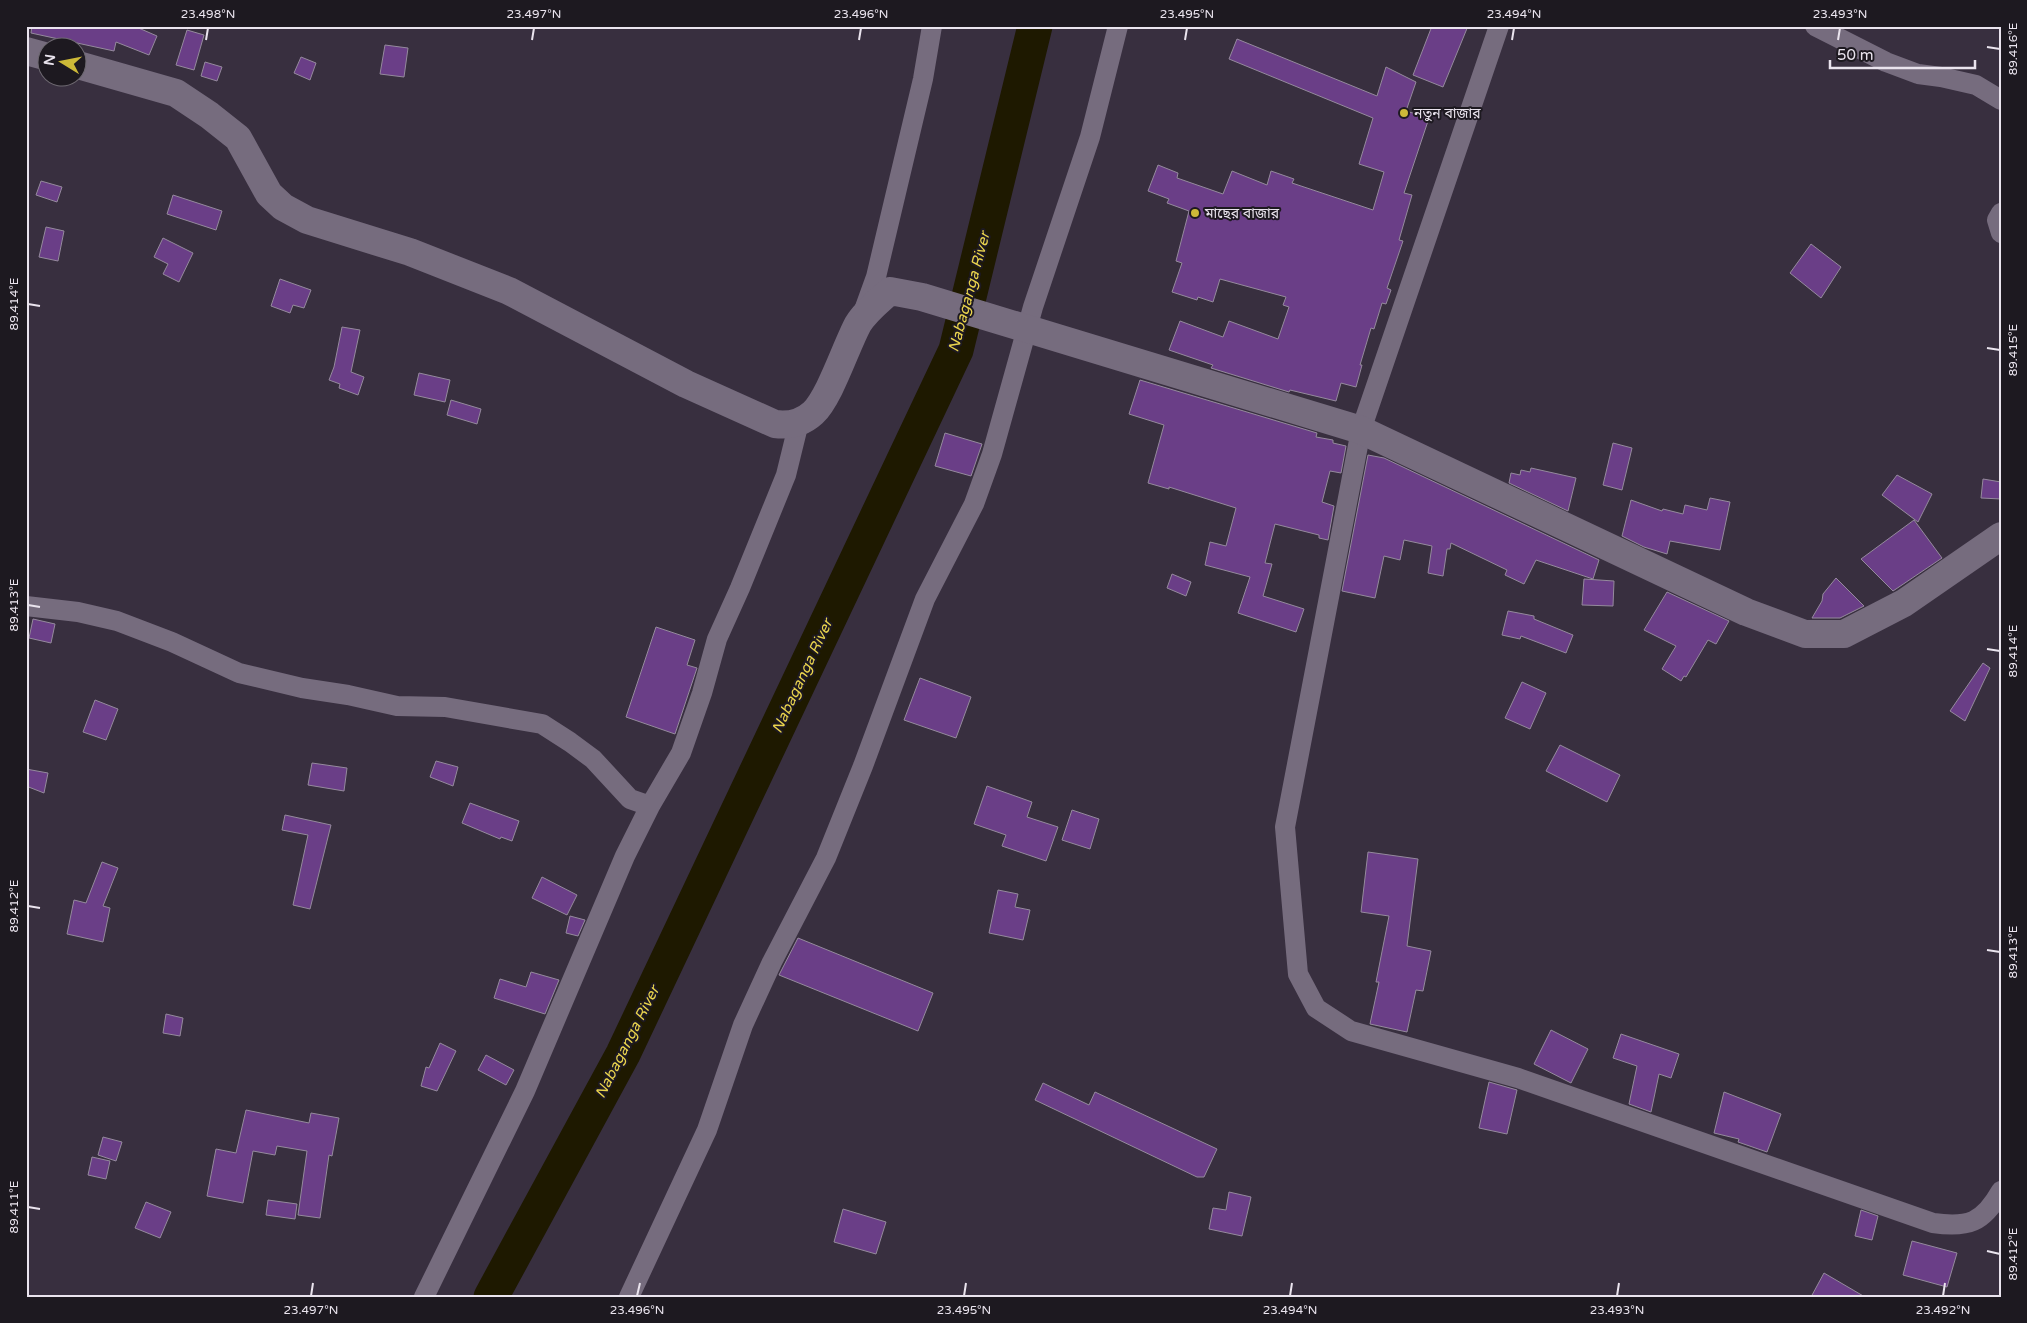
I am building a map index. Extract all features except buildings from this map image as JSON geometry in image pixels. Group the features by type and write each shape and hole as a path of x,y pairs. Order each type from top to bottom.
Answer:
{"main road":[{"path":"88,68 176,93 209,115 238,138 269,194 283,207 307,220 410,252 509,291 686,384 775,424 787,425 800,422 814,412 825,394 859,322 874,304 890,291 922,297 1361,430 1746,612 1805,634 1844,634 1904,603 2001,536"}],"street":[{"path":"859,322 876,277 923,79 932,26"},
{"path":"629,1297 707,1130 743,1025 772,962 826,858 863,766 925,599 974,504 992,454 1015,326 1090,137 1118,26"},
{"path":"1499,26 1361,430 1286,827 1298,974 1316,1008 1351,1031 1518,1078 1933,1223 1956,1226 1976,1220 1994,1203 2001,1191"},
{"path":"1815,26 1886,62 1918,74 1976,85 2001,100"},
{"path":"2001,213 1997,220 2001,233"},
{"path":"424,1297 526,1091 605,902 650,806 681,753 702,693 717,639 786,475 800,422"},
{"path":"26,606 78,612 117,621 172,642 239,673 302,688 348,695 398,706 445,707 542,724 592,759 630,799 650,806"}],"waterway":[{"name":"Nabaganga River","path":"491,1297 623,1054 956,350 1035,26"}],"place":[{"name":"নতুন বাজার","path":"1404,113"},
{"name":"মাছের বাজার","path":"1195,213"}]}
